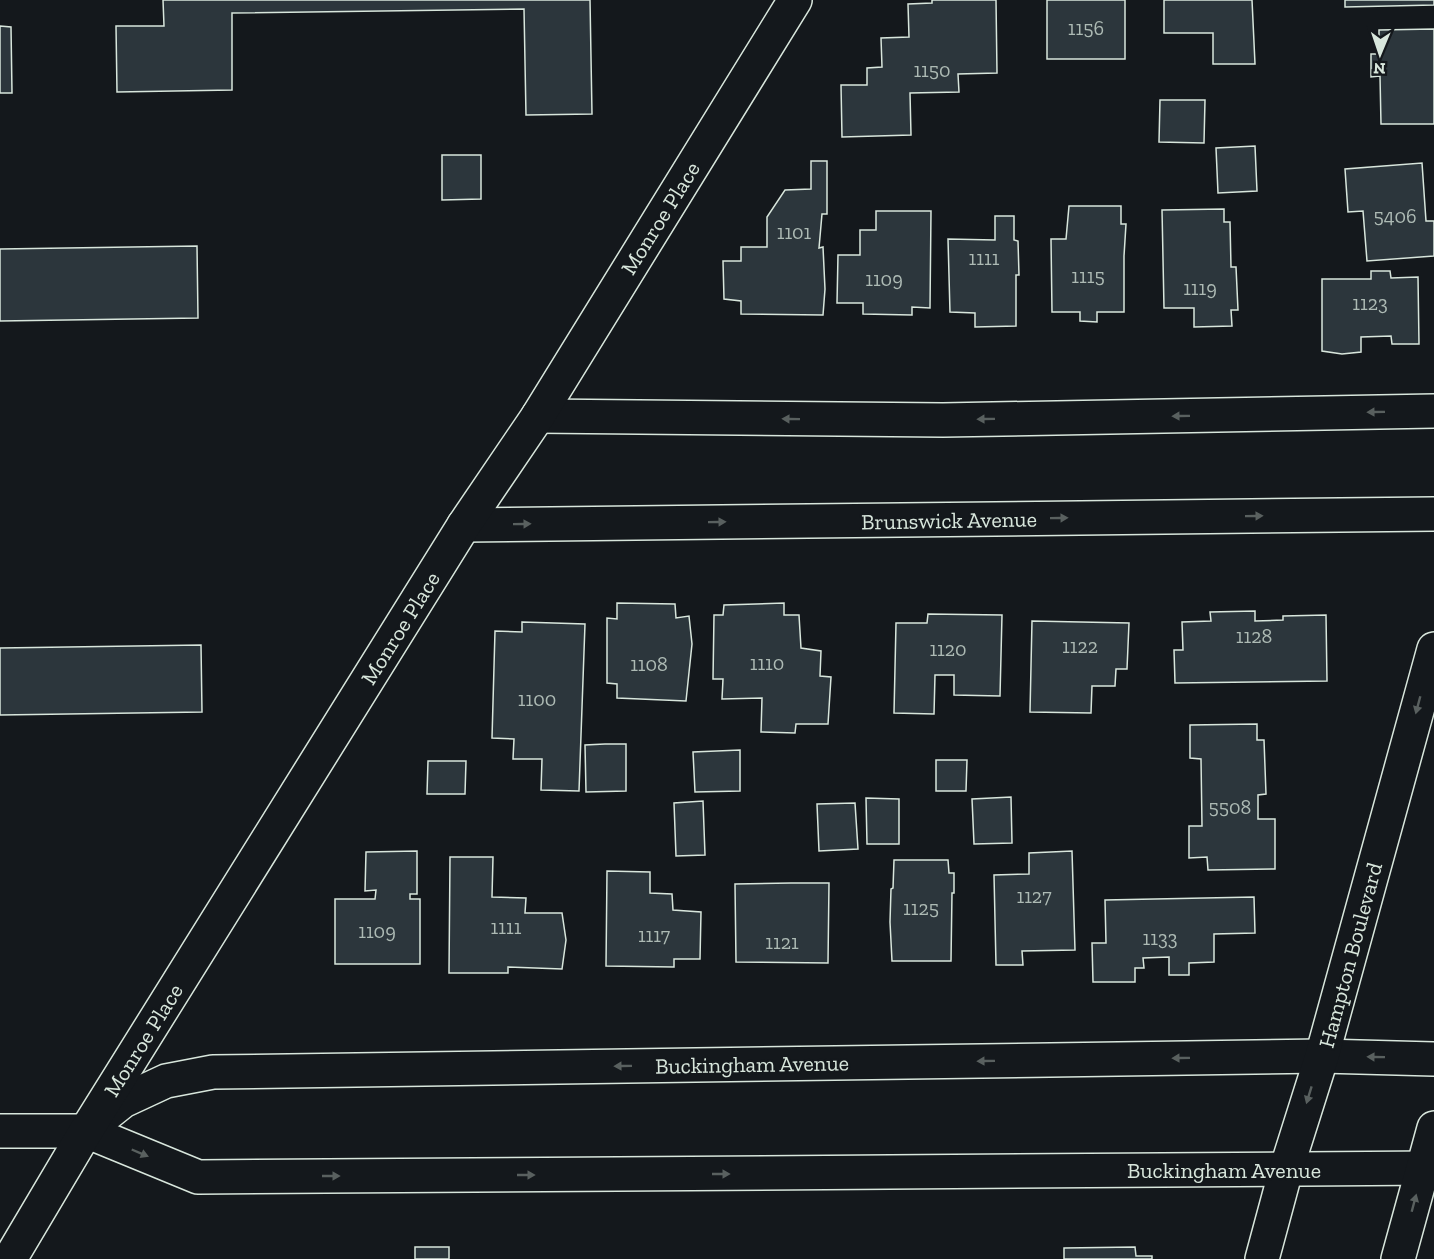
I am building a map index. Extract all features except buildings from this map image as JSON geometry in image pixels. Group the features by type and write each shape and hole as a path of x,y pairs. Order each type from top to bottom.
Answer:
{"street":[{"name":"Monroe Place","path":"10,1259 86,1131 464,525 538,416 795,0"},
{"path":"538,416 943,420 1434,411"},
{"name":"Brunswick Avenue","path":"464,525 1434,514"},
{"name":"Hampton Boulevard","path":"1262,1259 1286,1170 1322,1056 1434,649"},
{"name":"Buckingham Avenue","path":"86,1131 123,1101 166,1081 213,1072 1322,1056 1434,1059"},
{"path":"1398,1259 1429,1168 1434,1128"},
{"name":"Buckingham Avenue","path":"0,1131 86,1131 198,1177 1429,1168"}]}
